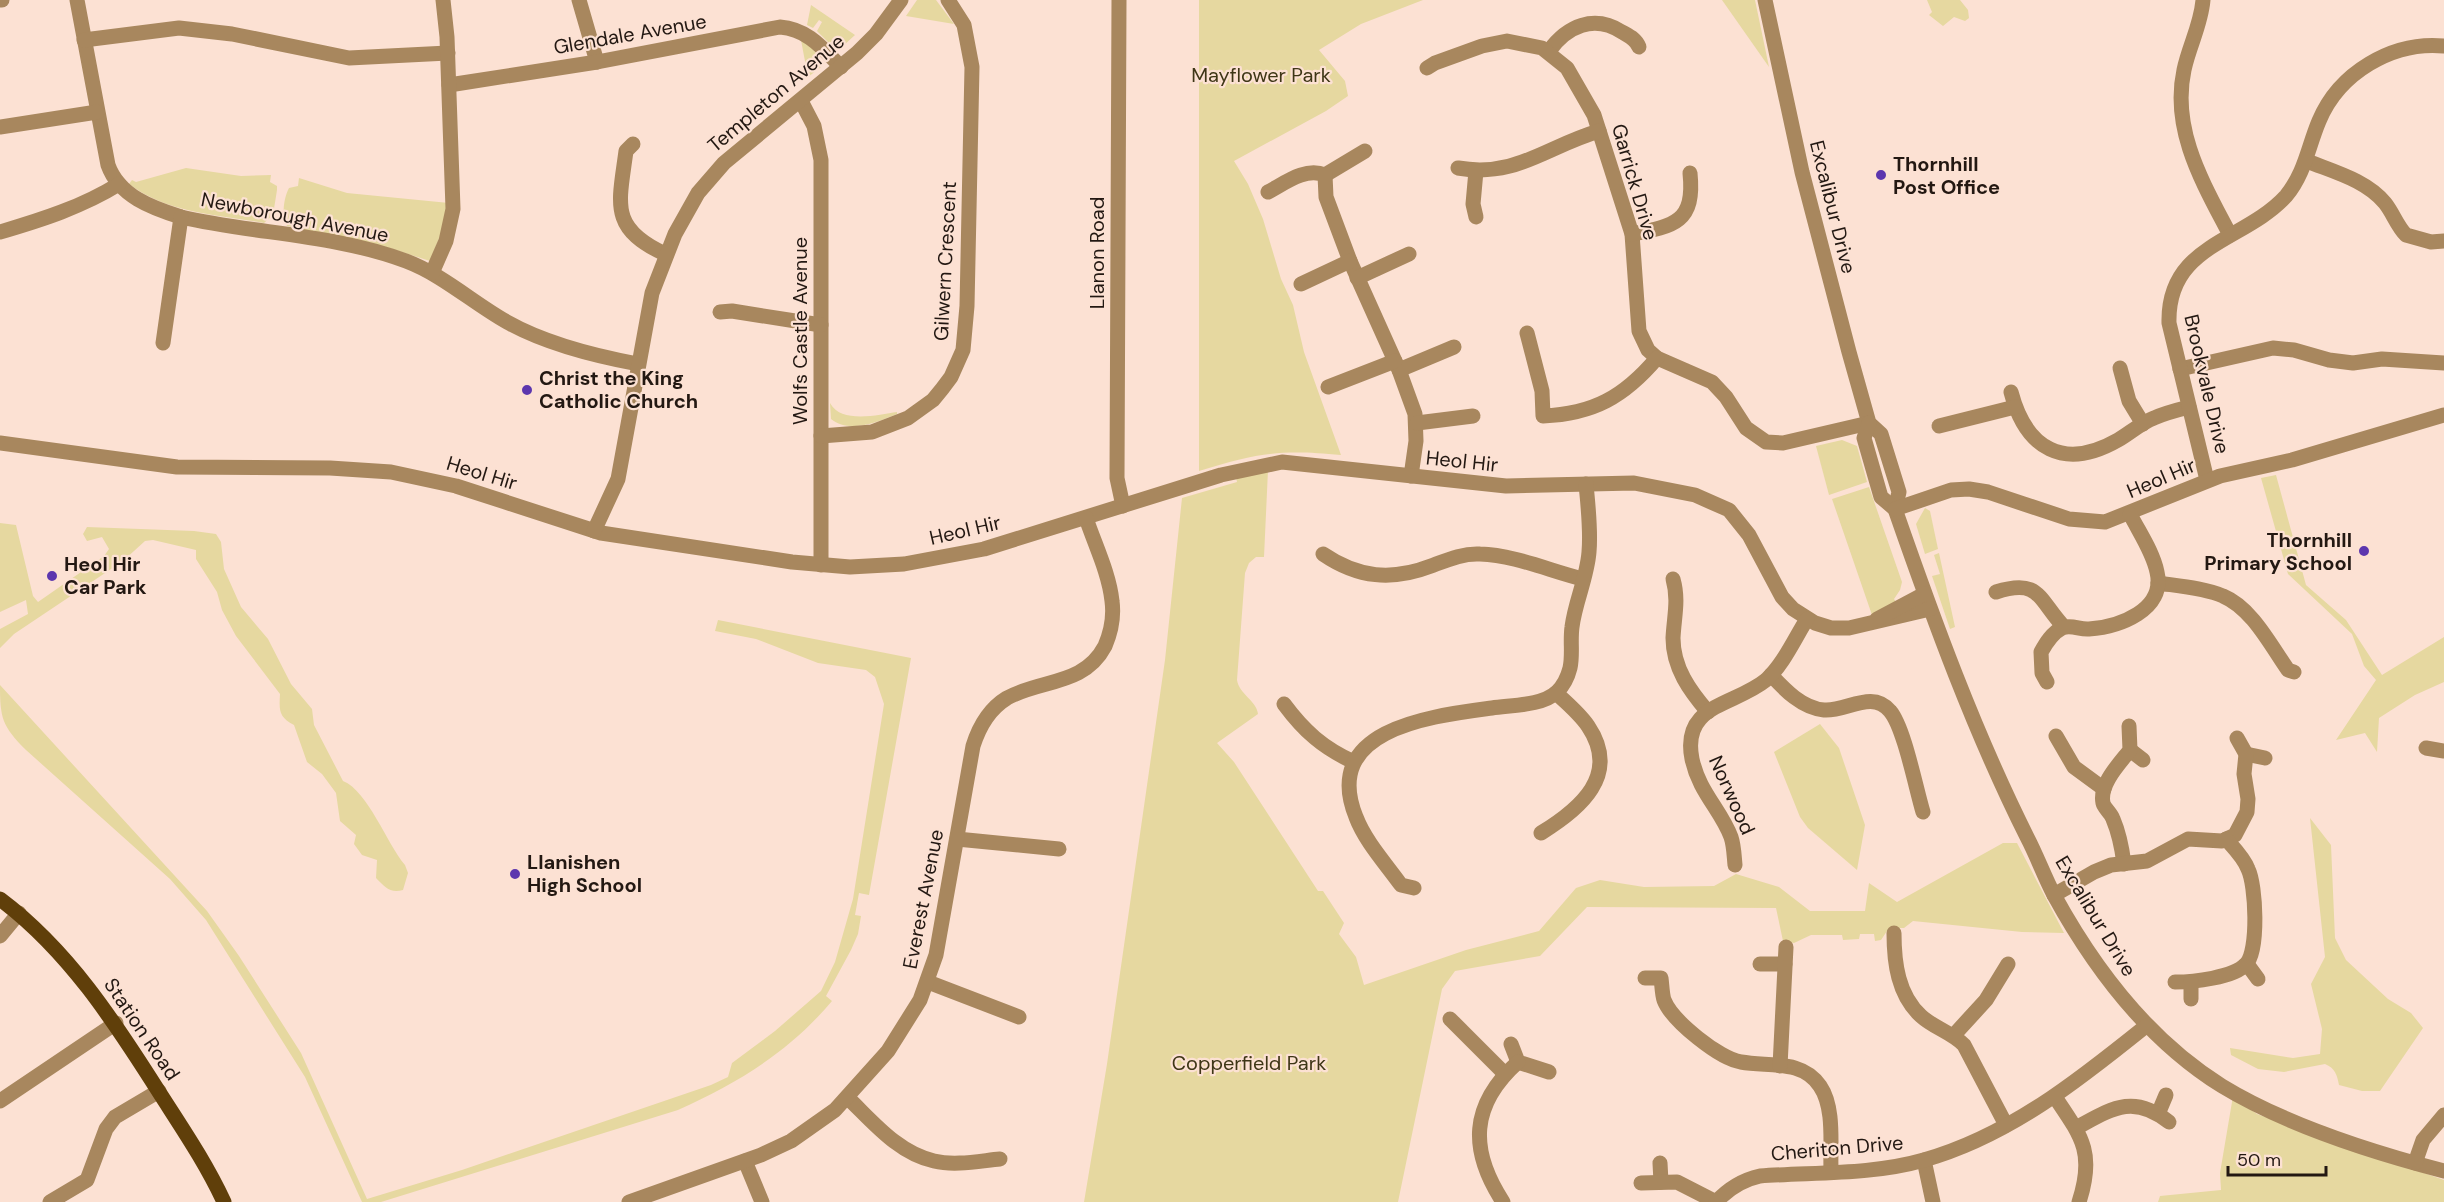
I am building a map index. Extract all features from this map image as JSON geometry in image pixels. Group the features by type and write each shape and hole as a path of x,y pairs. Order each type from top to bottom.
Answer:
{"main road":[{"name":"Station Road","path":"0,898 19,913 90,989 116,1023 206,1168 224,1202"}],"street":[{"name":"Newborough Avenue","path":"77,0 108,165 119,184 146,204 181,217 373,251 406,261 432,273 523,330 581,350 638,364"},
{"path":"432,273 446,241 453,209 449,85 443,0"},
{"path":"579,0 597,62"},
{"name":"Templeton Avenue","path":"594,531 618,479 651,293 665,254 693,202 712,176 737,150 801,101 876,34 901,0"},
{"name":"Gilwern Crescent","path":"821,436 872,432 908,418 927,405 942,389 951,377 963,350 968,306 972,67 971,50 964,25 948,0"},
{"name":"Llanon Road","path":"1119,0 1117,478 1123,506"},
{"name":"Excalibur Drive","path":"1765,0 1810,204 1869,423 1881,434 1899,492 1895,510 1954,675 1999,781 2054,895 2114,988 2146,1026 2221,1085 2253,1103 2311,1127 2444,1171"},
{"path":"2204,0 2201,22 2184,68 2180,96 2181,117 2186,141 2211,200 2230,234"},
{"path":"1427,68 1435,63 1495,42 1519,42 1549,51 1565,33 1591,22 1620,30 1636,41 1639,47"},
{"name":"Glendale Avenue","path":"449,85 597,62 780,27 795,29 809,36 841,67"},
{"path":"84,40 178,28 244,36 349,58 447,53"},
{"name":"Brookvale Drive","path":"2207,480 2169,323 2170,299 2174,290 2184,272 2202,252 2230,234 2258,221 2287,194 2307,161 2319,120 2333,95 2351,76 2372,62 2395,52 2419,47 2444,46"},
{"name":"Garrick Drive","path":"1549,51 1560,60 1575,81 1599,131 1632,234 1639,331 1648,350 1657,358"},
{"name":"Wolfs Castle Avenue","path":"801,101 814,126 821,160 821,566"},
{"path":"0,128 97,112"},
{"path":"1458,168 1476,171 1505,169 1557,145 1599,131"},
{"path":"633,144 626,151 620,204 622,212 636,239 665,254"},
{"path":"1325,175 1365,151"},
{"path":"2307,161 2349,178 2376,195 2385,203 2406,235 2431,242 2444,241"},
{"path":"1476,171 1473,204 1476,217"},
{"path":"1268,192 1304,174 1318,172 1325,175"},
{"path":"1632,234 1667,227 1683,217 1690,200 1690,173"},
{"path":"1325,175 1326,196 1350,261 1397,366 1417,423 1411,476"},
{"path":"0,232 43,220 99,196 119,184"},
{"path":"163,343 181,217"},
{"path":"1357,278 1409,254"},
{"path":"1301,284 1350,261"},
{"path":"720,312 732,311 821,325"},
{"path":"1527,333 1542,391 1543,416 1586,412 1629,386 1657,358 1712,382 1726,397 1746,428 1766,442 1783,443 1869,423"},
{"path":"1328,387 1454,347"},
{"path":"2180,369 2273,348 2294,350 2329,360 2353,363 2382,358 2444,363"},
{"path":"2120,368 2129,401 2143,424"},
{"path":"1939,426 2013,400 2029,435 2044,446 2061,452 2080,452 2101,447 2156,416 2189,407"},
{"name":"Heol Hir","path":"1895,510 1951,490 1969,489 1988,492 2082,521 2105,522 2130,514 2207,480 2292,460 2444,415"},
{"path":"1417,423 1473,416"},
{"name":"Heol Hir","path":"0,443 177,466 330,468 398,473 456,486 594,531 821,566 888,566 926,561 1005,543 1236,470 1282,462 1515,487 1623,482 1645,484 1695,495 1722,506 1743,526 1782,597 1807,619 1823,626 1839,629 1886,621 1930,609"},
{"path":"1414,888 1401,885 1358,823 1350,792 1354,762 1375,739 1408,724 1433,717 1521,704 1556,693 1570,669 1572,628 1589,552 1586,484"},
{"path":"2047,682 2042,673 2041,652 2051,637 2064,627 2096,628 2134,617 2147,608 2158,583 2156,565 2130,514"},
{"name":"Everest Avenue","path":"629,1202 745,1161 797,1137 848,1098 901,1033 928,982 940,937 973,746 981,725 1006,699 1063,681 1083,671 1099,656 1109,635 1113,611 1110,590 1086,518"},
{"path":"1323,554 1348,569 1380,576 1408,574 1456,557 1479,553 1583,579"},
{"path":"1673,579 1678,602 1673,640 1677,663 1686,683 1708,712"},
{"path":"2158,583 2212,593 2231,600 2253,621 2288,670 2294,672"},
{"path":"1996,592 2015,586 2031,589 2064,627"},
{"name":"Heol Hir","path":"1874,622 1924,594"},
{"name":"Norwood","path":"1735,864 1732,840 1704,793 1691,750 1693,730 1708,712 1758,685 1771,675 1807,619"},
{"path":"1771,675 1794,697 1814,707 1835,709 1868,701 1885,706 1896,719 1923,813"},
{"path":"1541,833 1571,814 1588,797 1598,776 1600,765 1597,744 1588,726 1556,693"},
{"path":"1284,704 1302,727 1321,744 1354,762"},
{"path":"2124,864 2120,838 2112,815 2103,803 2104,789 2111,775 2130,750 2129,726"},
{"path":"2056,736 2074,767 2104,789"},
{"path":"2054,895 2094,872 2147,861 2188,839 2222,841 2235,835 2247,812 2244,774 2246,754 2237,738"},
{"path":"2426,748 2444,751"},
{"path":"2130,750 2143,760"},
{"path":"2246,754 2265,758"},
{"path":"957,839 1059,849"},
{"path":"2175,982 2192,982 2216,977 2247,964 2252,948 2255,886 2248,867 2226,839"},
{"path":"0,936 19,913"},
{"path":"1894,933 1886,951 1913,1007 1921,1016 1954,1035 1974,1062 2006,1125"},
{"path":"1780,1066 1786,947"},
{"path":"1760,964 1785,964"},
{"path":"1954,1035 1986,1000 2008,964"},
{"path":"2247,964 2258,979"},
{"path":"1645,978 1661,978 1664,1000 1675,1017 1724,1058 1740,1062 1797,1067 1811,1074 1827,1098 1831,1171"},
{"path":"2000,979 2014,987"},
{"path":"928,982 1019,1017"},
{"path":"2191,999 2192,982"},
{"path":"1471,1018 1455,1024 1505,1074"},
{"path":"0,1101 116,1023"},
{"name":"Cheriton Drive","path":"1716,1202 1728,1189 1745,1179 1880,1168 1924,1160 2006,1125 2055,1097 2146,1026"},
{"path":"1511,1044 1518,1062"},
{"path":"1503,1202 1482,1161 1478,1132 1485,1102 1505,1074 1518,1062"},
{"path":"1518,1062 1548,1072"},
{"path":"50,1202 87,1180 106,1129 115,1117 159,1091"},
{"path":"2076,1128 2113,1108 2130,1105 2164,1118 2166,1095"},
{"path":"2055,1097 2076,1128 2087,1154 2086,1177 2079,1202"},
{"path":"848,1098 891,1138 916,1155 935,1162 950,1163 1000,1159"},
{"path":"2415,1163 2423,1140 2444,1114"},
{"path":"1924,1160 1933,1202"},
{"path":"745,1161 762,1202"},
{"path":"1660,1163 1660,1182"},
{"path":"1641,1183 1677,1182 1716,1202"}],"green space":[{"path":"917,0 936,0 954,24 906,16"},
{"name":"Mayflower Park","path":"1199,0 1423,0 1361,24 1319,50 1345,81 1348,96 1326,111 1234,161 1248,184 1263,219 1281,279 1293,305 1304,352 1341,455 1302,452 1269,454 1199,471"},
{"path":"1722,0 1755,0 1769,67"},
{"path":"1927,0 1960,0 1968,10 1969,18 1965,21 1954,17 1943,26 1929,15 1932,12"},
{"path":"811,5 855,35 844,45 831,45 817,31 822,22 819,20 813,28 807,25"},
{"path":"801,40 814,51 821,67 808,77"},
{"path":"186,168 241,176 271,175 270,182 277,186 273,215 264,223 194,211 160,201 129,184 132,180 136,182"},
{"path":"299,178 347,193 449,203 446,221 430,261 386,247 287,226 284,212 286,196 289,188 298,186"},
{"path":"830,403 835,410 851,416 897,412 897,414 864,425 846,426 831,419"},
{"path":"1842,440 1857,446 1867,482 1829,495 1816,446"},
{"name":"Copperfield Park","path":"1268,470 1264,557 1256,557 1249,563 1245,573 1237,680 1238,685 1255,705 1258,714 1217,743 1234,762 1318,891 1323,891 1344,923 1339,934 1356,957 1364,985 1466,950 1539,931 1576,888 1600,880 1644,887 1714,886 1736,874 1779,887 1810,911 1865,911 1869,883 1897,902 2003,843 2017,843 2064,933 2022,932 1913,921 1904,928 1889,928 1881,940 1875,941 1874,934 1860,934 1859,939 1843,940 1842,935 1811,935 1794,943 1783,941 1776,908 1587,907 1540,956 1455,971 1442,989 1398,1202 1084,1202 1107,1064 1165,660 1182,498 1237,482 1236,477"},
{"path":"2276,475 2306,585 2346,620 2382,675 2444,637 2444,682 2415,695 2379,718 2377,752 2365,733 2336,740 2376,680 2364,666 2352,634 2288,574 2261,478"},
{"path":"1869,487 1902,582 1894,599 1896,602 1872,615 1832,499"},
{"path":"1925,508 1930,511 1938,549 1925,554 1916,524"},
{"path":"0,523 16,525 33,596 38,602 104,556 109,549 102,537 87,541 83,534 87,527 194,531 216,534 221,542 224,569 241,607 268,639 291,684 312,709 314,725 343,781 361,795 405,865 408,873 403,890 391,890 382,884 376,878 377,860 362,855 354,844 356,835 340,821 336,793 322,774 307,762 294,725 281,713 280,694 236,636 222,610 217,592 196,559 196,550 153,540 145,541 123,561 14,634 0,648 0,629 28,614 26,600 0,612"},
{"path":"1939,553 1955,627 1950,629 1932,576 1940,574 1934,555"},
{"path":"718,620 911,658 869,895 859,893 855,915 861,916 858,934 826,996 832,1001 780,1051 742,1077 678,1110 381,1202 362,1202 305,1077 206,920 170,879 18,742 7,728 2,714 0,685 207,911 239,956 301,1053 367,1199 462,1170 711,1085 728,1077 732,1063 775,1031 821,991 835,962 853,899 884,704 875,677 866,670 818,663 756,639 715,631"},
{"path":"1820,724 1839,748 1865,825 1857,870 1808,828 1800,817 1774,752"},
{"path":"2310,818 2331,845 2335,938 2346,960 2388,999 2411,1013 2423,1028 2380,1091 2362,1091 2339,1085 2335,1072 2325,1064 2284,1072 2258,1069 2231,1055 2230,1048 2293,1058 2320,1054 2322,1029 2311,984 2325,957"},
{"path":"2233,1096 2257,1114 2444,1180 2444,1202 2158,1202 2160,1196 2221,1190 2220,1173"}],"place":[{"name":"Thornhill Post Office","path":"1881,175"},
{"name":"Christ the King Catholic Church","path":"527,390"},
{"name":"Thornhill Primary School","path":"2364,551"},
{"name":"Heol Hir Car Park","path":"52,576"},
{"name":"Llanishen High School","path":"515,874"}]}
